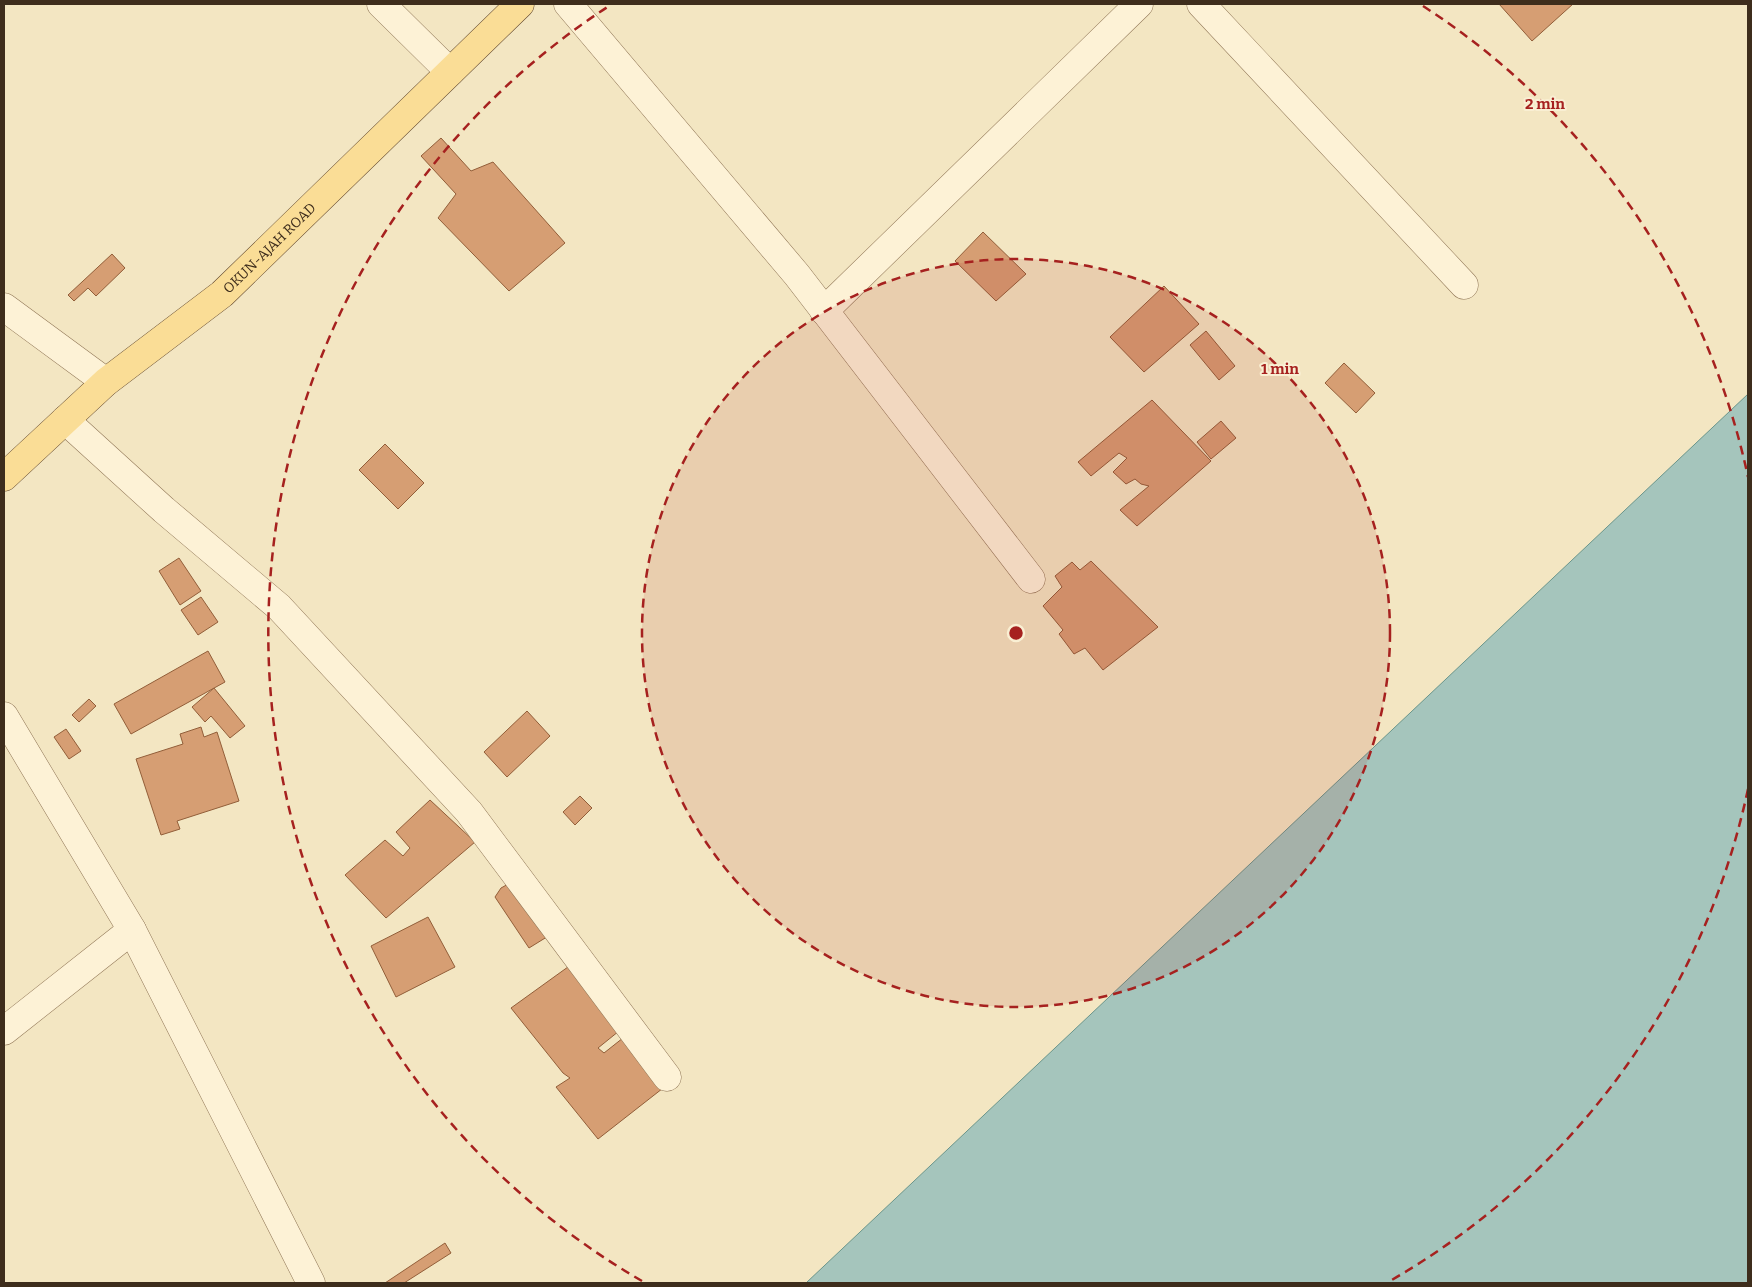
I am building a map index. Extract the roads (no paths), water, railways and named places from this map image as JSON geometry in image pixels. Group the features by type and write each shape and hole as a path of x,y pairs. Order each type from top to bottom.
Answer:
{"main road":[{"name":"OKUN-AJAH ROAD","path":"4,477 106,382 222,294 520,4"}],"street":[{"path":"381,4 450,72"},
{"path":"568,4 796,275 1031,579"},
{"path":"824,311 1139,4"},
{"path":"1201,4 1464,285"},
{"path":"4,307 106,382"},
{"path":"65,420 164,510 279,607 456,798 667,1077"},
{"path":"4,716 132,930 311,1283"},
{"path":"4,1031 132,930"}],"water":[{"path":"1748,394 1748,1283 806,1283"}]}
